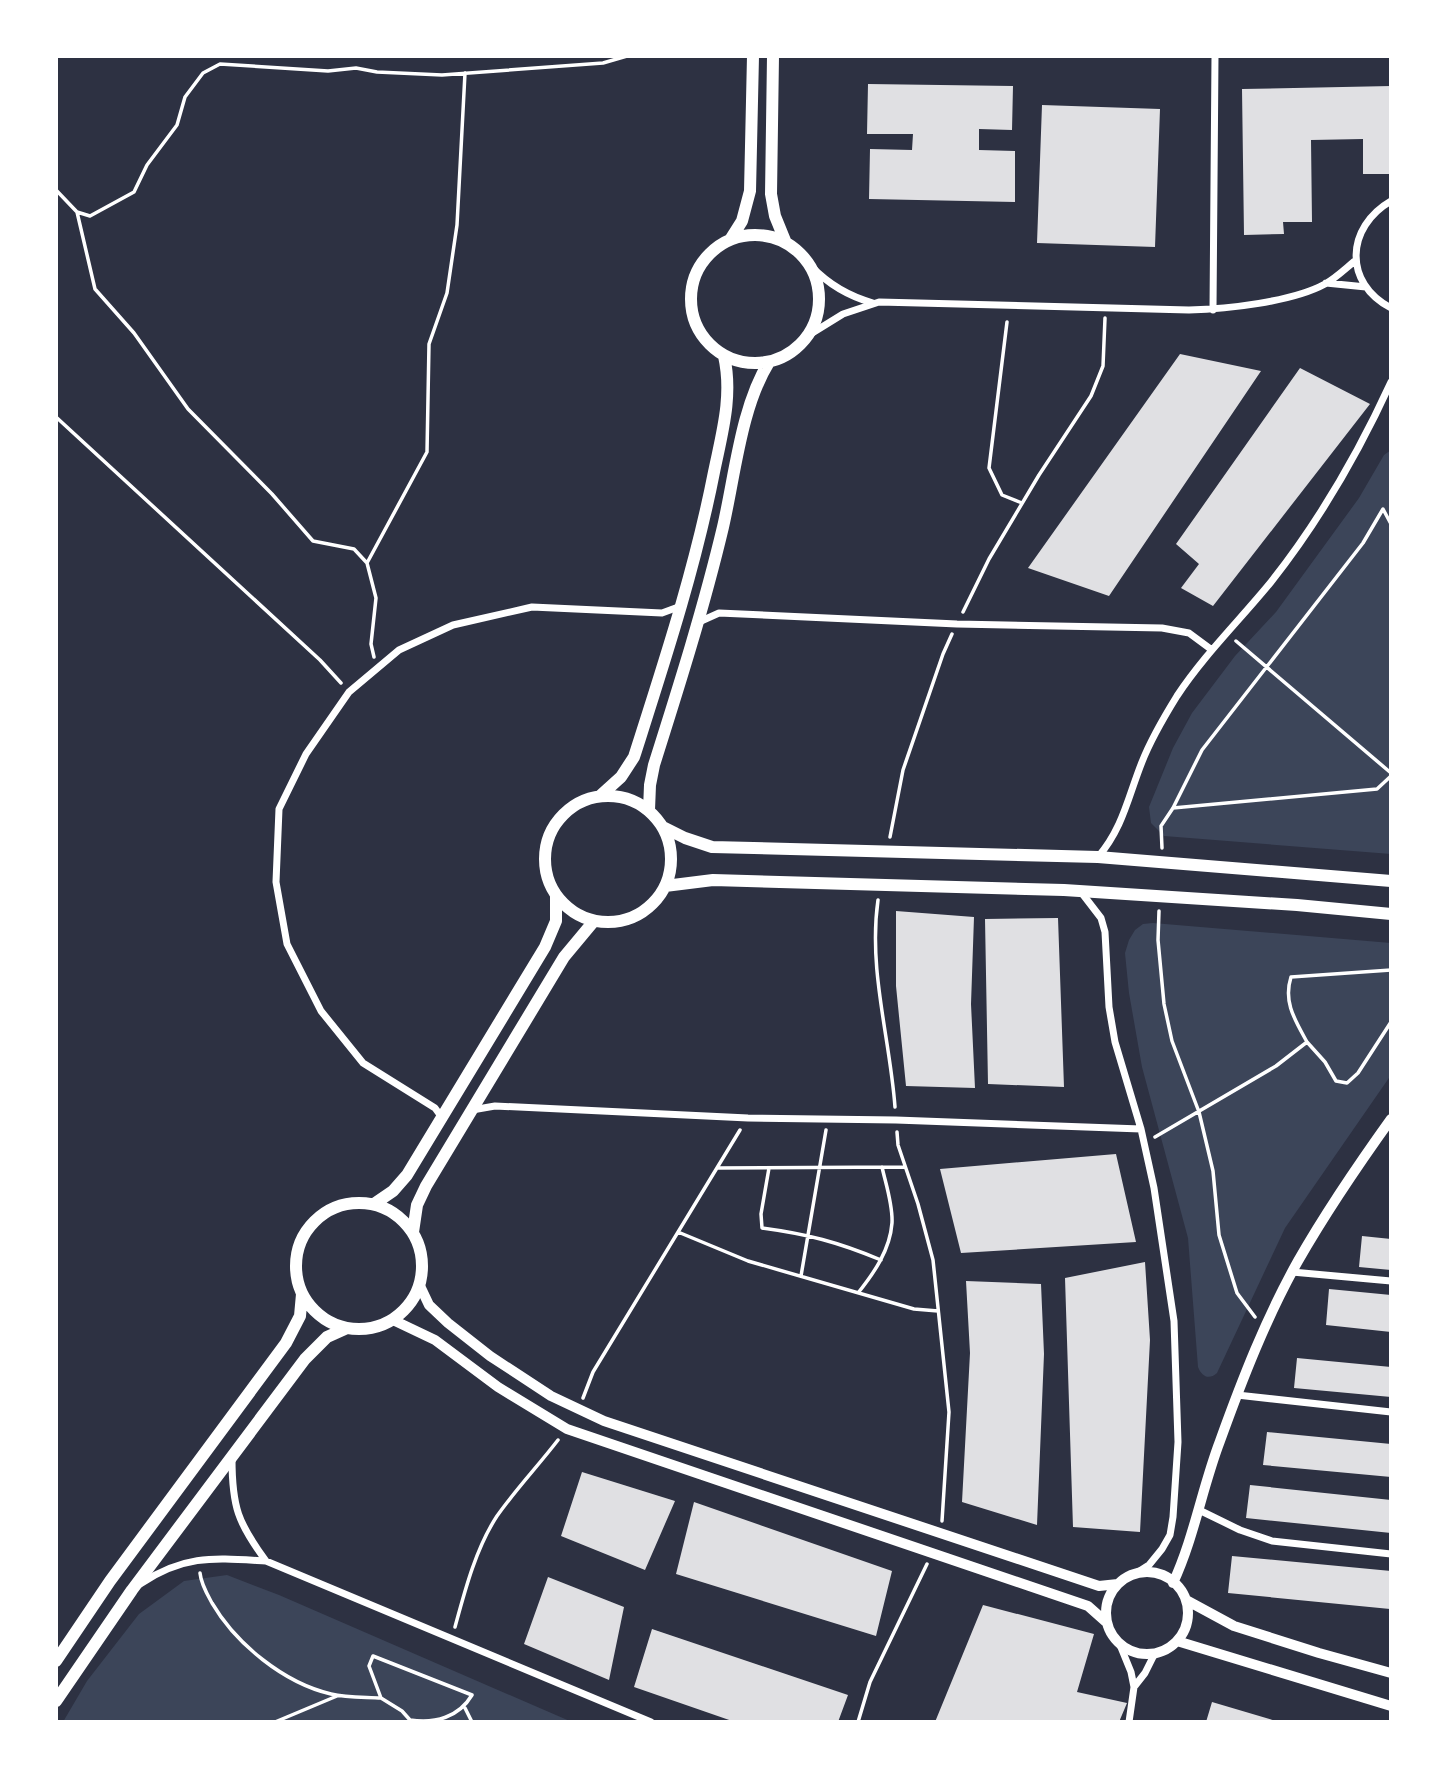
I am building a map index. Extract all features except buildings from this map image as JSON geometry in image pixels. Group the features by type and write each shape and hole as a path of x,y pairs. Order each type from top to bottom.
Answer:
{"main road":[{"path":"729,241 742,221 750,191 753,56"},
{"path":"773,56 771,194 775,216 786,243"},
{"path":"755,235 786,243 805,257 817,282 818,302 814,324 808,335 794,350 769,362 738,362 724,356 708,343 697,326 692,311 691,296 698,272 716,250 729,241 755,235"},
{"path":"600,796 621,777 634,757 682,606 728,401 729,378 724,356"},
{"path":"649,810 654,765 698,622 723,529 750,404 757,382 769,362"},
{"path":"600,796 617,796 634,801 649,810 663,827 670,846 671,866 665,886 656,900 627,919 611,922 579,916 566,907 549,884 544,859 549,834 563,814 583,800 600,796"},
{"path":"663,827 685,838 712,846 1163,861 1391,881"},
{"path":"665,886 713,880 1080,892 1391,914"},
{"path":"374,1204 393,1191 407,1175 545,947 556,921 556,896"},
{"path":"413,1231 417,1205 426,1186 564,957 594,920"},
{"path":"358,1202 374,1204 390,1210 413,1231 421,1248 423,1267 420,1286 410,1305 393,1320 371,1328 347,1328 329,1322 313,1310 302,1294 296,1272 297,1251 309,1227 321,1214 337,1206 358,1202"},
{"path":"56,1661 118,1570 286,1343 300,1316 302,1294"},
{"path":"56,1702 132,1590 305,1359 327,1338 347,1328"}],"street":[{"path":"1213,310 1215,56"},
{"path":"1391,201 1376,211 1364,227 1356,247 1359,275 1366,287 1391,308"},
{"path":"811,267 846,294 874,303 1213,310 1282,298 1326,284 1356,260"},
{"path":"1326,284 1366,287"},
{"path":"808,335 843,314 874,303"},
{"path":"1098,858 1118,829 1142,762 1160,725 1193,673 1269,584 1333,495 1364,440 1391,382"},
{"path":"443,1119 435,1108 363,1063 321,1011 287,944 276,882 279,808 306,754 349,692 399,650 453,625 532,607 662,613 682,606"},
{"path":"698,622 719,613 957,624 1162,628 1189,633 1212,650"},
{"path":"1080,892 1101,918 1115,1042 1141,1129 1161,1223 1174,1321 1178,1442 1170,1535 1149,1565 1118,1584 1106,1606 1106,1622 1110,1633 1120,1645 1134,1687 1129,1722"},
{"path":"471,1110 495,1106 748,1118 896,1120 1141,1129"},
{"path":"1174,1583 1216,1452 1264,1330 1292,1272 1354,1170 1391,1119"},
{"path":"1292,1272 1391,1281"},
{"path":"420,1286 429,1305 448,1323 523,1379 578,1410 617,1426 1099,1586 1118,1584"},
{"path":"393,1320 435,1340 498,1387 567,1429 1088,1606 1106,1622"},
{"path":"1237,1395 1391,1412"},
{"path":"232,1458 232,1488 237,1514 247,1536 266,1561"},
{"path":"1199,1510 1240,1530 1272,1541 1391,1554"},
{"path":"132,1590 161,1571 192,1560 266,1561 651,1722"},
{"path":"1135,1574 1158,1574 1174,1583 1186,1600 1234,1626 1391,1673"},
{"path":"1120,1645 1144,1655 1169,1648 1186,1627 1186,1600"},
{"path":"1177,1641 1391,1706"},
{"path":"1134,1687 1146,1673 1155,1653"}],"path":[{"path":"56,190 77,212 90,216 134,192 146,165 177,125 185,97 203,73 220,64 328,71 356,68 377,72 465,73 603,64 627,56"},
{"path":"367,563 427,452 429,344 447,293 457,225 465,73"},
{"path":"77,212 95,289 134,333 188,409 272,494 313,541 354,549 367,563 376,598 371,644 376,669"},
{"path":"887,852 903,770 943,654 989,559 1091,397 1103,366 1106,308"},
{"path":"1007,322 989,468 1002,495 1022,503"},
{"path":"56,417 320,660 349,692"},
{"path":"1163,861 1161,826 1202,750 1363,543 1383,509 1391,524"},
{"path":"1173,808 1377,789 1391,774 1227,632"},
{"path":"880,885 875,920 877,990 893,1082 898,1145 933,1260 949,1412 942,1534"},
{"path":"1160,896 1158,940 1164,1004 1172,1041 1199,1112 1213,1171 1222,1247 1237,1293 1264,1330"},
{"path":"1391,970 1291,977 1287,989 1290,1011 1307,1042 1325,1062 1336,1081 1347,1083 1358,1073 1391,1022"},
{"path":"1144,1143 1276,1066 1307,1042"},
{"path":"578,1410 593,1371 748,1118"},
{"path":"801,1276 827,1119"},
{"path":"858,1293 878,1270 892,1224 882,1167"},
{"path":"717,1168 905,1167"},
{"path":"769,1168 761,1214 762,1228 808,1234 838,1242 881,1260"},
{"path":"678,1232 748,1261 914,1308 938,1311"},
{"path":"452,1639 463,1597 495,1519 567,1429"},
{"path":"858,1722 870,1682 932,1552"},
{"path":"201,1559 200,1577 222,1619 243,1644 274,1668 306,1684 338,1695 381,1698 402,1711 410,1721 432,1721 450,1716 464,1708 472,1695 373,1656 369,1666 381,1698"},
{"path":"275,1722 338,1695"},
{"path":"464,1708 472,1722"}],"shaded area":[{"path":"1391,450 1391,854 1164,836 1151,823 1149,807 1173,748 1192,713 1235,656 1276,612 1359,498 1384,455"},
{"path":"1143,924 1391,943 1391,1075 1285,1228 1217,1373 1209,1377 1198,1367 1188,1238 1142,1067 1129,993 1125,953 1129,940"},
{"path":"227,1575 572,1722 63,1722 87,1681 139,1614 184,1581"}]}
